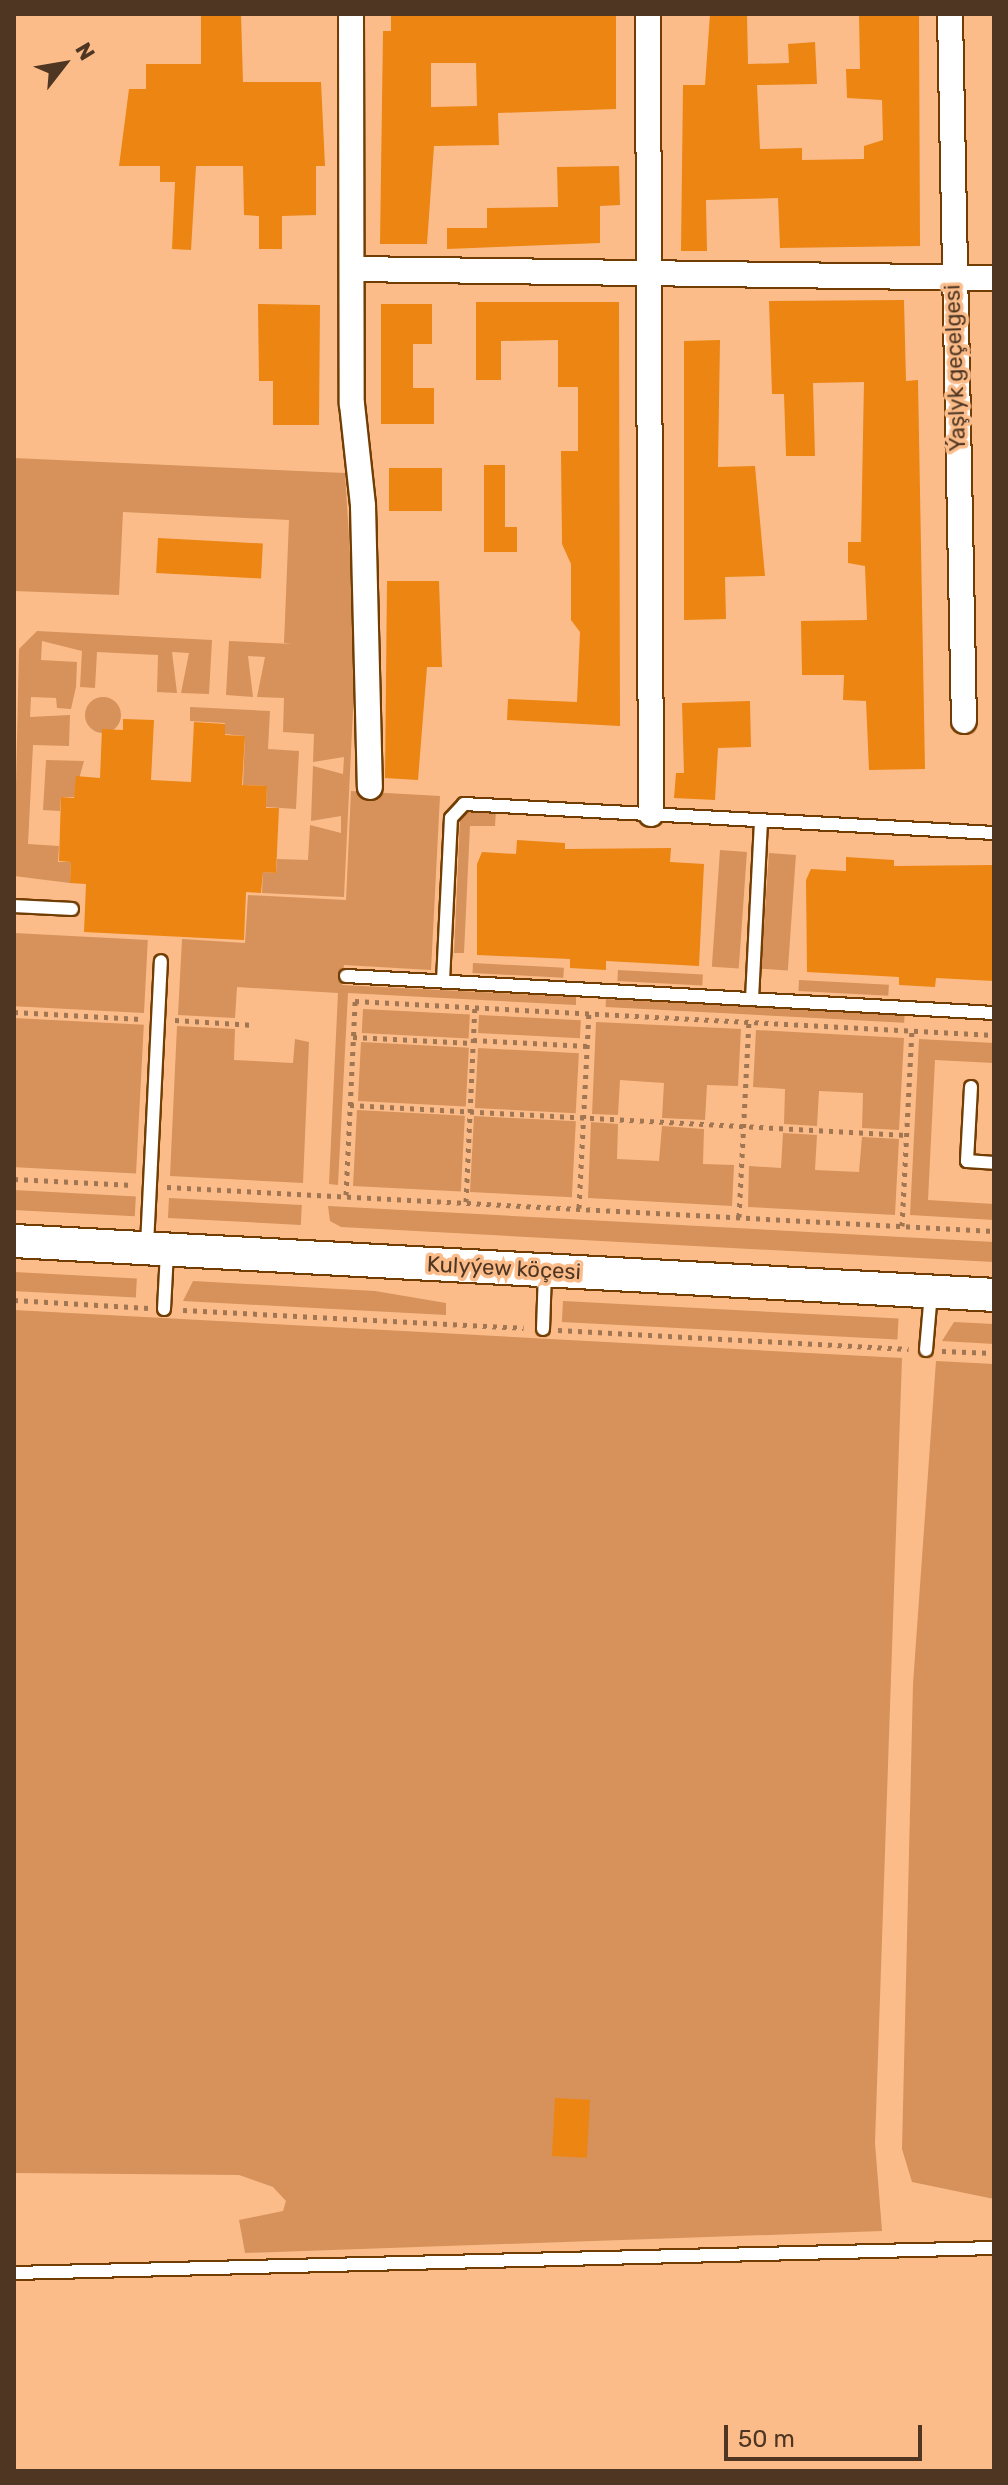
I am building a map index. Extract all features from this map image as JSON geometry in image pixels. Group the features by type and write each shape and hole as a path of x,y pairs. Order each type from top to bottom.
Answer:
{"street":[{"path":"351,14 352,269 370,787"},
{"path":"648,14 651,814"},
{"name":"Ýaşlyk geçelgesi","path":"950,14 952,279 964,721"},
{"path":"352,269 994,278"},
{"name":"Kulyýew köçesi","path":"14,1241 994,1295"}],"lane":[{"path":"443,981 457,807 994,833"},
{"path":"752,999 761,820"},
{"path":"14,906 72,909"},
{"path":"161,961 157,1249 164,1309"},
{"path":"346,976 994,1013"},
{"path":"971,1087 967,1161 994,1163"},
{"path":"543,1329 545,1271"},
{"path":"926,1350 931,1292"},
{"path":"14,2273 994,2248"}],"path":[{"path":"346,1195 355,1001 994,1035"},
{"path":"466,1202 475,1007"},
{"path":"14,1012 144,1019"},
{"path":"579,1208 589,1013"},
{"path":"177,1021 254,1025"},
{"path":"739,1217 749,1022"},
{"path":"902,1226 912,1031"},
{"path":"353,1037 587,1046"},
{"path":"350,1105 906,1135"},
{"path":"14,1179 136,1185"},
{"path":"169,1187 994,1231"},
{"path":"14,1300 994,1353"}],"shaded area":[{"path":"14,458 345,473 356,648 344,897 262,893 263,872 276,873 277,859 308,860 310,825 341,833 341,816 311,821 313,766 343,774 344,757 313,762 314,734 283,732 284,698 257,697 265,657 248,656 253,697 226,695 229,641 292,644 284,643 289,520 123,512 119,595 14,591"},
{"path":"37,631 212,640 209,694 181,693 189,653 172,652 177,693 157,692 158,655 97,652 95,688 80,687 82,651 42,641 41,660 77,662 76,687 71,709 57,708 56,698 31,697 30,717 70,715 69,746 33,745 28,844 59,846 58,862 71,862 70,883 14,876 19,649"},
{"path":"103,697 116,702 121,715 116,728 103,733 90,728 85,715 90,702"},
{"path":"190,707 270,711 268,749 299,751 296,809 266,807 267,786 243,785 245,736 225,734 225,723 190,721"},
{"path":"46,760 84,761 74,797 61,797 60,811 43,810"},
{"path":"351,791 440,796 431,970 344,965 342,985 576,997 576,1005 348,993 338,1185 329,1184 338,993 237,987 235,1018 178,1015 182,939 245,943 248,895 346,900"},
{"path":"470,810 496,811 495,826 470,826 464,953 454,953 460,820"},
{"path":"720,850 747,852 739,969 712,967"},
{"path":"769,853 796,855 788,971 761,969"},
{"path":"14,933 148,940 144,1013 14,1006"},
{"path":"473,963 564,968 563,978 472,973"},
{"path":"618,970 703,974 702,985 617,981"},
{"path":"799,980 889,985 888,996 798,991"},
{"path":"606,999 905,1015 904,1023 606,1007"},
{"path":"363,1009 470,1015 469,1039 362,1033"},
{"path":"479,1015 581,1020 580,1038 478,1033"},
{"path":"14,1018 144,1025 136,1174 14,1167"},
{"path":"596,1022 741,1029 738,1086 707,1085 705,1120 662,1118 664,1083 620,1080 618,1115 592,1114"},
{"path":"177,1026 235,1029 234,1060 293,1063 295,1039 309,1042 303,1183 170,1176"},
{"path":"756,1030 904,1038 899,1130 862,1128 863,1093 819,1091 817,1126 784,1124 785,1089 753,1087"},
{"path":"919,1039 994,1043 994,1063 935,1060 928,1200 994,1204 994,1220 910,1215"},
{"path":"361,1042 469,1048 466,1107 358,1101"},
{"path":"478,1048 579,1053 576,1113 475,1108"},
{"path":"357,1110 465,1116 461,1192 353,1186"},
{"path":"474,1116 576,1121 572,1197 470,1192"},
{"path":"591,1122 618,1124 617,1159 659,1161 662,1126 704,1129 703,1164 734,1165 732,1206 588,1198"},
{"path":"783,1133 817,1135 815,1170 859,1172 862,1137 899,1139 895,1215 748,1207 749,1166 781,1168"},
{"path":"14,1190 136,1196 135,1216 14,1210"},
{"path":"169,1198 302,1205 301,1225 168,1218"},
{"path":"328,1206 994,1242 994,1262 341,1227 330,1221"},
{"path":"14,1272 137,1278 136,1297 14,1291"},
{"path":"193,1281 375,1291 446,1303 446,1315 183,1301"},
{"path":"563,1301 899,1319 897,1340 562,1322"},
{"path":"14,1310 902,1358 875,2143 882,2231 245,2253 239,2220 283,2211 286,2201 273,2187 239,2175 14,2173"},
{"path":"954,1322 994,1324 994,1344 942,1341"},
{"path":"936,1361 994,1364 994,2199 912,2182 902,2149 913,1684"}],"building":[{"path":"201,14 241,14 243,82 321,82 325,166 316,166 316,215 282,216 282,249 259,249 259,216 244,215 243,166 196,166 191,250 172,249 175,182 160,182 160,166 119,166 129,89 146,89 146,64 201,64"},
{"path":"391,14 616,14 616,109 498,113 499,145 434,146 427,244 380,244 383,31 391,31","holes":["431,63 476,63 477,106 431,107"]},
{"path":"710,14 747,14 748,64 789,63 788,44 815,42 817,84 757,85 760,149 802,148 802,160 864,159 864,146 883,140 882,100 847,98 846,69 860,69 859,14 919,14 920,246 780,248 778,198 706,200 707,251 681,251 683,85 705,85"},
{"path":"619,166 620,205 600,206 600,243 447,249 447,228 487,228 487,208 558,207 557,167"},
{"path":"904,300 906,381 918,380 925,769 869,770 866,701 843,700 844,675 802,675 801,621 867,620 865,566 848,563 848,542 861,542 864,382 813,383 815,456 786,456 784,394 772,394 769,301"},
{"path":"476,302 619,302 620,726 507,720 508,699 577,702 580,632 571,620 571,564 562,544 561,451 578,451 578,387 558,387 558,340 501,341 501,380 476,380"},
{"path":"258,304 320,305 319,425 273,425 273,381 259,381"},
{"path":"381,304 432,304 432,344 413,344 413,388 434,388 434,424 381,424"},
{"path":"720,340 718,467 755,466 765,576 725,577 726,619 684,620 684,341"},
{"path":"484,465 505,465 505,527 517,527 517,552 484,552"},
{"path":"389,468 442,468 442,511 389,511"},
{"path":"158,538 263,543 261,578 156,573"},
{"path":"387,581 439,581 442,667 427,667 418,780 385,778"},
{"path":"750,701 751,747 718,748 715,800 674,798 676,773 684,773 682,703"},
{"path":"123,719 154,720 151,780 191,782 194,722 225,724 225,735 245,736 242,785 267,786 266,808 279,808 276,873 263,872 261,893 246,892 244,940 84,932 86,884 70,883 71,862 59,861 61,797 74,798 76,776 100,778 102,729 123,730"},
{"path":"517,840 565,843 565,849 671,848 670,862 704,864 699,966 606,961 606,970 570,968 570,959 477,955 477,864 482,852 516,854"},
{"path":"846,857 894,860 894,866 994,865 994,981 936,978 935,987 899,985 899,977 807,972 806,880 811,869 846,871"},
{"path":"555,2098 590,2100 587,2158 552,2156"}]}
